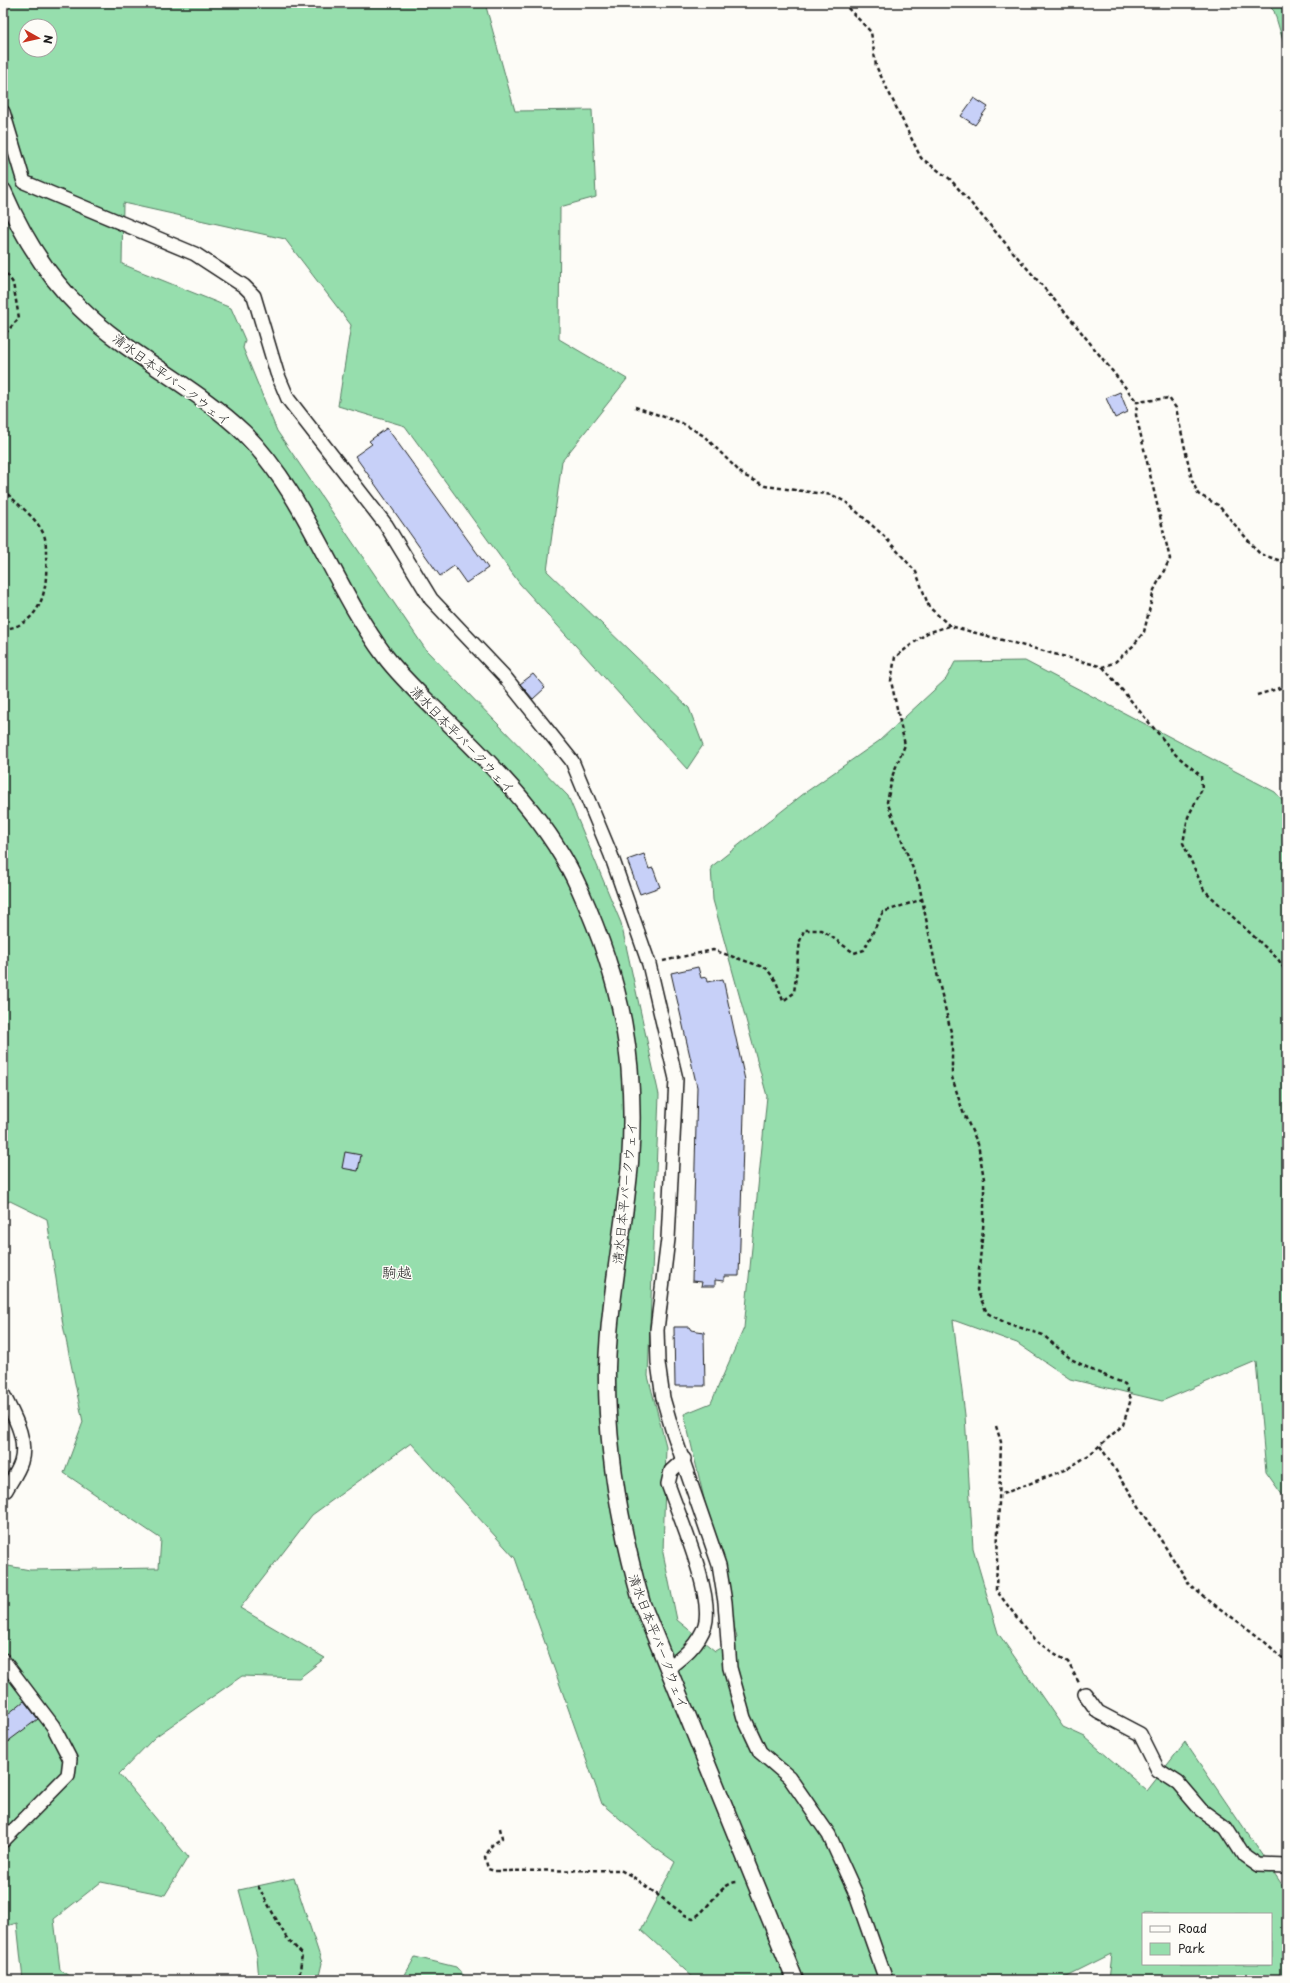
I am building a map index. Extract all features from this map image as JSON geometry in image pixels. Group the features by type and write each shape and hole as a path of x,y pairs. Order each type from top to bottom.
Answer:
{"street":[{"path":"3,112 24,182 195,254 244,286 254,296 277,373 288,399 386,525 432,599 504,676 572,761 611,855 649,964 676,1079 668,1239 656,1330 658,1363 664,1398 672,1429 684,1458 719,1564 725,1602 730,1668 744,1718 760,1752 789,1777 829,1835 855,1892 886,1980"},
{"name":"清水日本平パークウェイ","path":"3,191 26,241 51,276 81,309 114,336 205,400 243,433 270,464 297,502 349,599 388,660 497,771 536,818 558,848 578,885 599,934 616,984 626,1028 631,1070 632,1112 629,1165 609,1334 607,1370 608,1412 620,1517 630,1564 642,1604 795,1980"},
{"path":"3,1394 15,1418 24,1443 21,1462 6,1490 3,1492"},
{"path":"668,1668 682,1658 698,1641 705,1625 707,1607 703,1582 668,1484 671,1471 684,1458"},
{"path":"3,1660 53,1726 70,1759 68,1775 3,1841"},
{"path":"1085,1694 1098,1712 1140,1734 1158,1770 1178,1783 1201,1810 1226,1828 1244,1856 1256,1865 1287,1866"}],"path":[{"path":"635,407 682,423 704,436 743,475 765,486 832,495 846,502 884,536 916,572 929,607 950,626 1104,666 1115,662 1133,646 1144,632 1154,590 1170,559 1136,415 1137,402 1070,318 950,179 920,158 876,66 871,32 843,3"},
{"path":"3,268 13,283 19,318 3,336"},
{"path":"1137,402 1169,398 1176,408 1192,480 1198,494 1218,504 1260,554 1287,563"},
{"path":"3,489 37,522 45,536 47,570 42,600 30,617 19,626 9,629 3,628"},
{"path":"950,626 927,633 895,657 891,681 905,745 893,774 887,802 919,884 923,899 939,983 952,1036 952,1077 963,1112 978,1144 984,1179 984,1218 978,1290 987,1313 1006,1323 1043,1335 1071,1359 1125,1384 1131,1399 1123,1425 1089,1455 1068,1469 1000,1495"},
{"path":"1104,666 1176,755 1201,776 1202,789 1188,817 1183,843 1204,890 1278,959 1287,973"},
{"path":"1257,695 1287,686"},
{"path":"649,964 713,950 766,968 776,981 783,1001 794,993 800,941 804,930 822,930 854,953 864,950 884,912 923,899"},
{"path":"996,1426 1001,1442 996,1590 1034,1640 1068,1662 1085,1694"},
{"path":"1100,1445 1190,1585 1209,1602 1261,1638 1287,1664"},
{"path":"500,1828 502,1838 492,1845 485,1857 488,1869 495,1871 620,1870 632,1876 685,1915 693,1918 699,1916 703,1909 730,1884 737,1882 756,1884"},
{"path":"258,1886 286,1937 302,1954 299,1980"}],"green space":[{"path":"3,3 485,3 515,111 592,110 596,197 560,207 559,339 627,379 562,461 547,571 689,708 703,745 687,769 520,584 405,426 338,406 351,325 285,239 123,203 122,264 231,308 245,340 243,348 277,431 426,650 568,796 621,923 659,1095 648,1376 666,1446 663,1553 677,1620 715,1651 737,1638 684,1414 711,1403 744,1328 767,1096 713,900 711,867 806,792 879,741 946,679 955,662 1025,661 1275,792 1287,805 1287,1505 1283,1496 1266,1472 1256,1361 1162,1401 1070,1379 1017,1343 953,1320 965,1415 973,1548 998,1633 1063,1727 1085,1737 1147,1791 1185,1742 1287,1892 1287,1980 1108,1980 1111,1954 1059,1980 696,1980 641,1930 675,1862 651,1845 602,1804 515,1558 411,1443 312,1515 240,1608 325,1658 299,1678 242,1676 155,1737 119,1774 188,1857 165,1895 101,1882 54,1919 60,1970 75,1980 23,1980 17,1923 3,1927 3,1565 30,1570 159,1568 161,1539 64,1473 83,1422 63,1325 47,1219 10,1201 3,1205"},
{"path":"1266,3 1287,3 1287,54 1274,11"},
{"path":"294,1878 322,1963 318,1980 259,1980 257,1956 239,1890"},
{"path":"415,1957 456,1967 468,1980 402,1980"}],"building":[{"path":"974,98 988,107 975,125 961,116"},
{"path":"1120,392 1128,412 1115,418 1106,398"},
{"path":"387,428 488,568 466,583 454,566 440,576 355,456 372,444 369,441"},
{"path":"533,674 545,688 533,699 520,684"},
{"path":"644,854 649,869 653,868 660,887 640,894 627,860"},
{"path":"698,967 701,978 707,977 708,982 723,979 745,1080 739,1276 724,1276 724,1281 715,1280 715,1286 701,1286 702,1282 692,1281 697,1087 671,973"},
{"path":"345,1152 361,1155 358,1171 342,1168"},
{"path":"674,1327 689,1327 691,1330 704,1332 705,1386 675,1386"},
{"path":"24,1701 38,1719 3,1745 3,1718"}],"district":[{"name":"駒越","path":"397,1271"}]}
